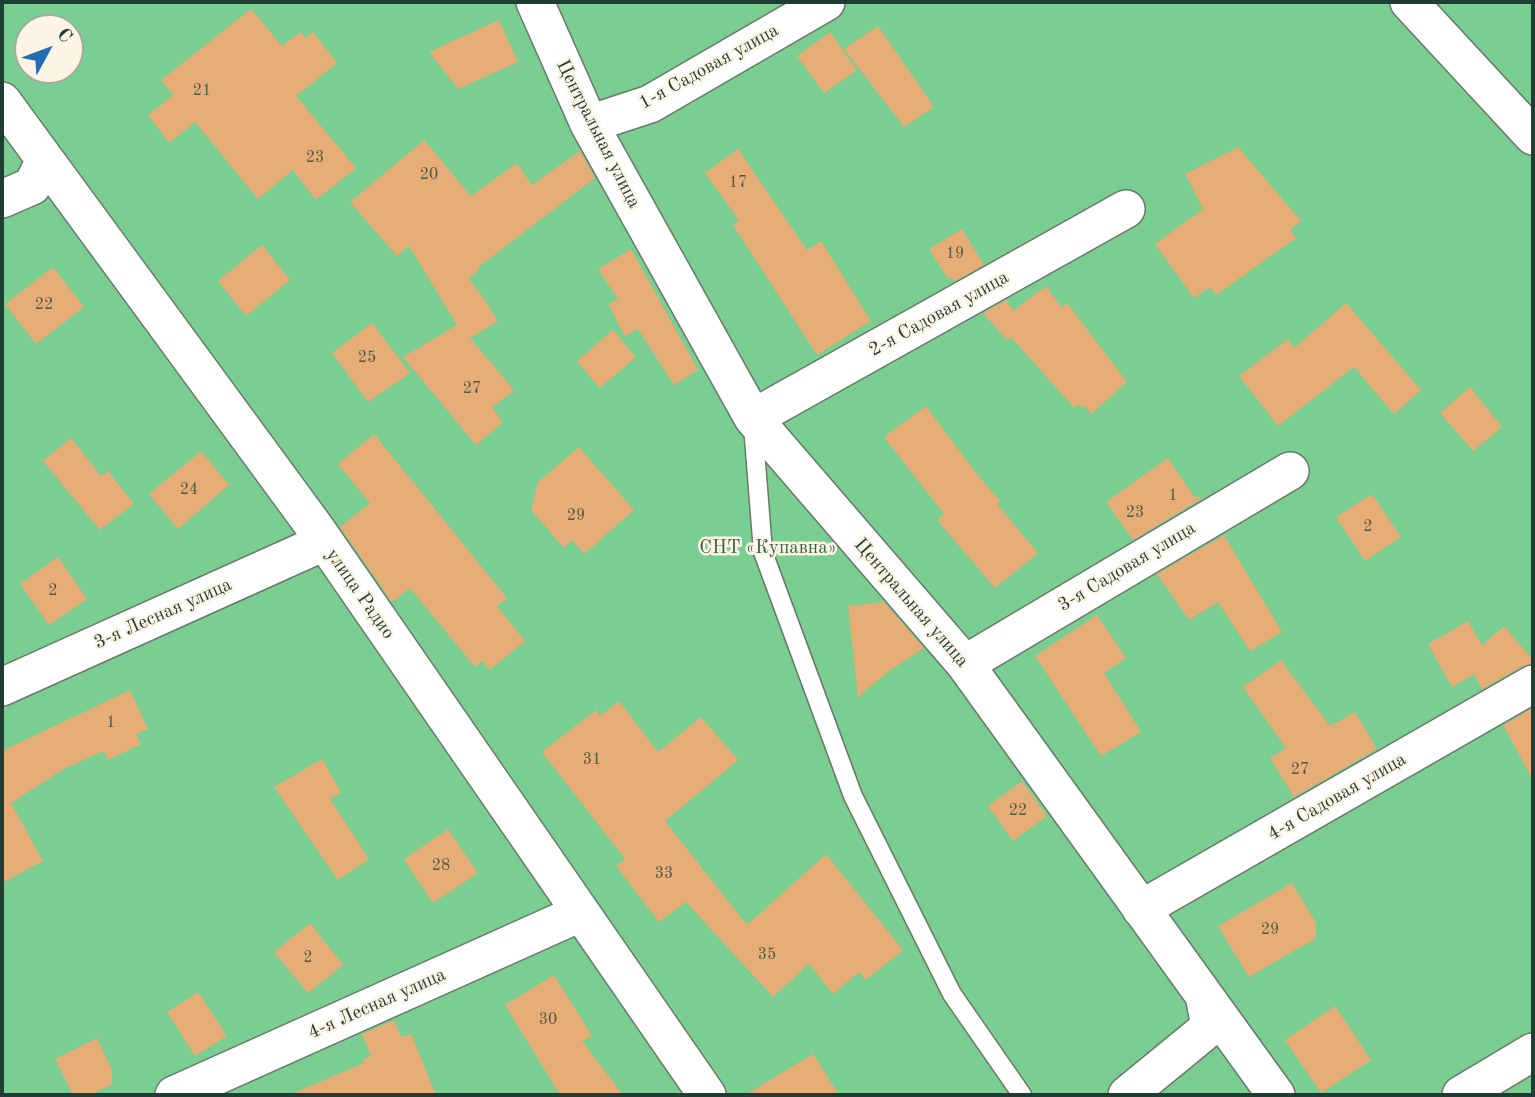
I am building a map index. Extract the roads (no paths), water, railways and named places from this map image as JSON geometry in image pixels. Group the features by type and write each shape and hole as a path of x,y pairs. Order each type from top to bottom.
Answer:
{"street":[{"name":"Центральная улица","path":"535,2 589,124 752,418 965,664 1276,1095"},
{"name":"1-я Садовая улица","path":"589,124 650,104 826,2"},
{"path":"1409,2 1533,136"},
{"name":"улица Радио","path":"2,101 324,542 707,1095"},
{"path":"2,199 32,186 45,160"},
{"name":"2-я Садовая улица","path":"752,418 1126,209"},
{"name":"3-я Садовая улица","path":"965,664 1290,471"},
{"name":"3-я Лесная улица","path":"2,687 324,542"},
{"name":"4-я Садовая улица","path":"1142,909 1533,684"},
{"name":"4-я Лесная улица","path":"174,1095 580,913"},
{"path":"1127,1095 1209,1027 1204,995"},
{"path":"1461,1095 1533,1052"}],"lane":[{"path":"752,418 763,552 853,796 952,994 1022,1095"}],"park label":[{"name":"СНТ «Купавна»","path":"768,548"}]}
